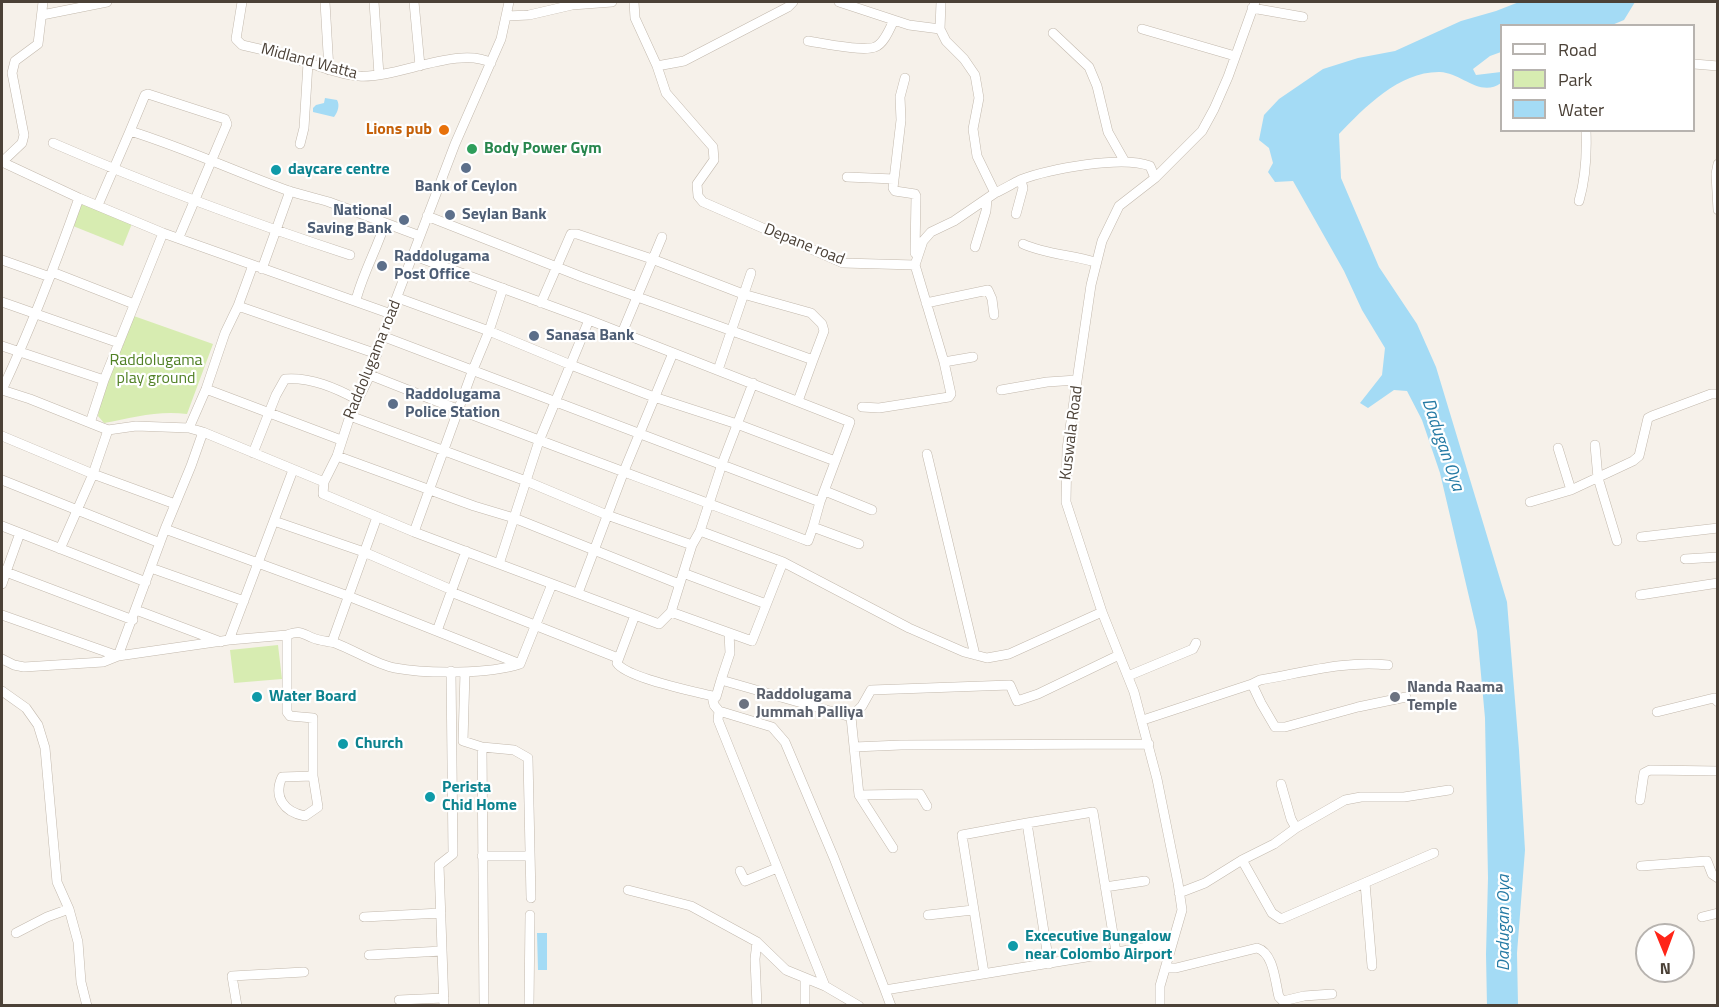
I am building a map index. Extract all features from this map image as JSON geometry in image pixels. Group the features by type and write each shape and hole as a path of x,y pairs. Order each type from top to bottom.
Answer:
{"street":[{"path":"43,2 38,44 15,61 12,74 24,135 22,143 2,162 79,198 163,233 391,314"},
{"path":"42,15 107,2"},
{"name":"Midland Watta","path":"242,2 236,39 242,45 329,70 359,76 378,75 452,60 483,59 491,63"},
{"path":"325,2 329,70"},
{"path":"374,2 378,75"},
{"path":"414,2 420,66"},
{"name":"Raddolugama road","path":"324,482 337,456 350,416 370,375 382,336 455,144 501,39 509,2"},
{"path":"507,16 529,15 572,5 612,2"},
{"name":"Depane road","path":"634,2 635,18 657,66 666,93 713,147 714,160 698,184 698,196 703,202 843,263 915,265"},
{"path":"657,66 684,61 788,7 793,2"},
{"path":"839,2 909,25 940,29"},
{"path":"941,2 940,29 946,41 963,58 975,75 979,98 974,129 977,156 991,196 975,248"},
{"path":"1253,5 1304,16"},
{"name":"Kuswala Road","path":"1160,1005 1165,968 1182,910 1143,720 1102,612 1066,502 1067,449 1095,262 1102,241 1119,206 1155,177 1202,131 1214,109 1253,5"},
{"path":"808,41 839,47 875,48 881,43 894,20"},
{"path":"1142,29 1235,56"},
{"path":"1053,33 1089,67 1097,86 1108,132 1125,162"},
{"path":"300,144 304,128 308,63"},
{"path":"1695,64 1718,66"},
{"path":"862,407 879,408 949,397 951,394 944,362 915,265 916,196 896,191 893,188 901,120 900,98 905,78"},
{"path":"98,205 145,95 178,102 225,119 227,124 179,237"},
{"path":"130,131 162,141 290,191 328,202 420,236"},
{"path":"1580,201 1585,183 1586,132"},
{"path":"53,143 114,169 277,231 350,255"},
{"path":"915,265 923,241 930,232 954,221 991,196 1021,180 1083,164 1125,162 1139,162 1150,166 1155,177"},
{"path":"1718,164 1716,174 1718,210"},
{"path":"847,177 894,179"},
{"path":"1016,214 1023,188 1021,180"},
{"path":"189,428 206,389 225,333 277,231 290,191"},
{"path":"79,198 20,353 2,390 108,430 136,426 189,428 203,432 324,482 324,494 378,517 659,624 670,612 692,545 700,531 722,464 753,383"},
{"path":"427,216 608,286 813,360"},
{"path":"356,300 385,223"},
{"path":"90,423 104,380 163,233"},
{"path":"541,303 571,234 577,234 652,259 743,294 811,313 822,324 824,331 798,401"},
{"path":"622,333 662,237"},
{"path":"1023,244 1031,248 1076,256 1095,262"},
{"path":"370,375 459,411 624,471 808,542 820,502 850,422 589,320 412,255"},
{"path":"2,260 51,274 134,304"},
{"path":"718,370 751,273"},
{"path":"414,532 503,288"},
{"path":"926,303 988,290 994,315"},
{"path":"398,298 489,331 654,397 737,424 835,462"},
{"path":"2,302 119,343"},
{"path":"238,306 377,354"},
{"path":"499,564 539,441 589,320"},
{"path":"382,336 820,502"},
{"path":"2,346 104,380"},
{"path":"578,593 624,471 673,353"},
{"path":"944,362 973,357"},
{"path":"253,453 276,395 285,380 300,378 340,390 358,400"},
{"path":"1000,390 1047,382 1077,380"},
{"path":"206,389 341,440"},
{"path":"1530,502 1571,490 1633,461 1639,456 1648,418 1711,394 1718,394"},
{"path":"350,416 526,481 607,515 692,545"},
{"path":"60,549 93,474 108,430"},
{"path":"118,656 203,432"},
{"path":"2,436 93,474 175,504"},
{"path":"1595,444 1598,478 1617,541"},
{"path":"1558,448 1571,490"},
{"path":"927,454 975,655"},
{"path":"337,456 430,488 474,506 514,518 679,584"},
{"path":"226,641 244,601 293,470"},
{"path":"2,480 160,543"},
{"path":"825,491 872,510"},
{"path":"332,642 378,517"},
{"path":"274,520 364,552 452,591 618,658"},
{"path":"2,526 146,582"},
{"path":"813,527 859,544"},
{"path":"1641,537 1718,528"},
{"path":"165,529 348,596 520,664"},
{"path":"700,531 783,562 909,628 964,652 987,658 1009,654 1102,612"},
{"path":"2,584 4,571 20,533"},
{"path":"437,631 466,551"},
{"path":"1685,560 1718,557"},
{"path":"670,612 752,641 783,562"},
{"path":"152,568 244,601"},
{"path":"4,571 133,620"},
{"path":"682,573 766,604"},
{"path":"2,659 24,667 104,662 118,656 296,632 305,633 313,639 332,642 394,668 465,672 508,668 520,664 552,584"},
{"path":"1640,595 1718,584"},
{"path":"136,610 226,641"},
{"path":"2,615 118,656"},
{"path":"634,615 618,658 619,667 634,674 716,697 730,653 729,633"},
{"path":"287,635 287,712 290,716 314,718 313,776 318,807 304,816 294,814 279,800 278,786 282,777 313,776"},
{"path":"1128,676 1193,649 1196,643"},
{"path":"851,717 862,706 871,690 1010,685 1017,701 1038,694 1119,655"},
{"path":"1143,720 1260,680 1348,665 1370,663 1388,665"},
{"path":"399,1000 444,1002 439,865 453,854 451,672"},
{"path":"465,672 463,741 482,747 514,750 528,758 531,898"},
{"path":"721,680 851,717"},
{"path":"1252,684 1275,727 1285,728 1358,707 1406,697"},
{"path":"2,691 26,708 38,725 45,748 57,882 69,909 78,942 81,982 87,1005"},
{"path":"712,696 714,705 719,711 772,728 785,742 834,858 891,1005"},
{"path":"1657,712 1714,698 1718,702"},
{"path":"719,711 718,720 825,986"},
{"path":"851,717 859,795 893,848"},
{"path":"854,747 901,744 1149,744"},
{"path":"482,747 484,1005"},
{"path":"1640,800 1644,773 1650,770 1718,771"},
{"path":"1281,784 1291,819 1296,828"},
{"path":"1179,893 1205,883 1345,800 1362,797 1404,797 1449,790"},
{"path":"859,795 920,794 927,806"},
{"path":"984,973 962,835 1093,812 1116,952"},
{"path":"1027,823 1049,964"},
{"path":"1242,860 1272,913 1281,919 1434,853"},
{"path":"482,856 530,856"},
{"path":"1641,866 1707,861 1712,874 1718,879"},
{"path":"740,871 745,881 777,868"},
{"path":"1105,887 1145,881"},
{"path":"1365,883 1372,966"},
{"path":"628,890 691,906 757,942 786,970 825,986 859,1005"},
{"path":"16,933 69,909"},
{"path":"928,915 973,910"},
{"path":"364,917 441,913"},
{"path":"1702,917 1718,913"},
{"path":"521,1005 529,1005 530,915"},
{"path":"757,942 755,959 757,1005"},
{"path":"885,990 1172,943"},
{"path":"1165,968 1176,969 1257,948 1262,949 1269,956 1279,997 1283,1001 1304,996 1332,994"},
{"path":"369,955 442,951"},
{"path":"237,1005 232,976 304,972"},
{"path":"805,979 805,1005"}],"green space":[{"path":"83,201 133,221 123,246 73,226"},
{"name":"Raddolugama play ground","path":"131,315 213,344 187,414 155,414 104,423 98,416 100,400"},
{"path":"278,645 282,679 234,683 230,650"}],"water":[{"name":"Dadugan Oya","path":"1519,2 1635,2 1624,20 1614,24 1500,24 1500,52 1490,56 1473,69 1476,75 1500,72 1500,84 1486,88 1440,72 1411,77 1384,92 1339,134 1341,178 1379,267 1417,324 1436,367 1507,602 1525,850 1517,953 1518,1005 1487,1006 1488,878 1485,718 1477,631 1440,473 1422,420 1407,391 1394,390 1368,408 1360,403 1382,375 1385,348 1362,310 1344,271 1293,181 1275,182 1268,172 1273,163 1269,148 1259,140 1264,115 1279,99 1323,69 1358,58 1395,51 1461,21"},
{"path":"325,98 337,100 338,109 334,117 313,112 313,108 324,103"},
{"path":"537,933 547,933 547,970 538,970"}],"place":[{"name":"Lions pub","path":"444,130"},
{"name":"Body Power Gym","path":"472,149"},
{"name":"Bank of Ceylon","path":"466,168"},
{"name":"daycare centre","path":"276,170"},
{"name":"Seylan Bank","path":"450,215"},
{"name":"National Saving Bank","path":"404,220"},
{"name":"Raddolugama Post Office","path":"382,266"},
{"name":"Sanasa Bank","path":"534,336"},
{"name":"Raddolugama Police Station","path":"393,404"},
{"name":"Water Board","path":"257,697"},
{"name":"Nanda Raama Temple","path":"1395,697"},
{"name":"Raddolugama Jummah Palliya","path":"744,704"},
{"name":"Church","path":"343,744"},
{"name":"Perista Chid Home","path":"430,797"},
{"name":"Excecutive Bungalow near Colombo Airport","path":"1013,946"}]}
